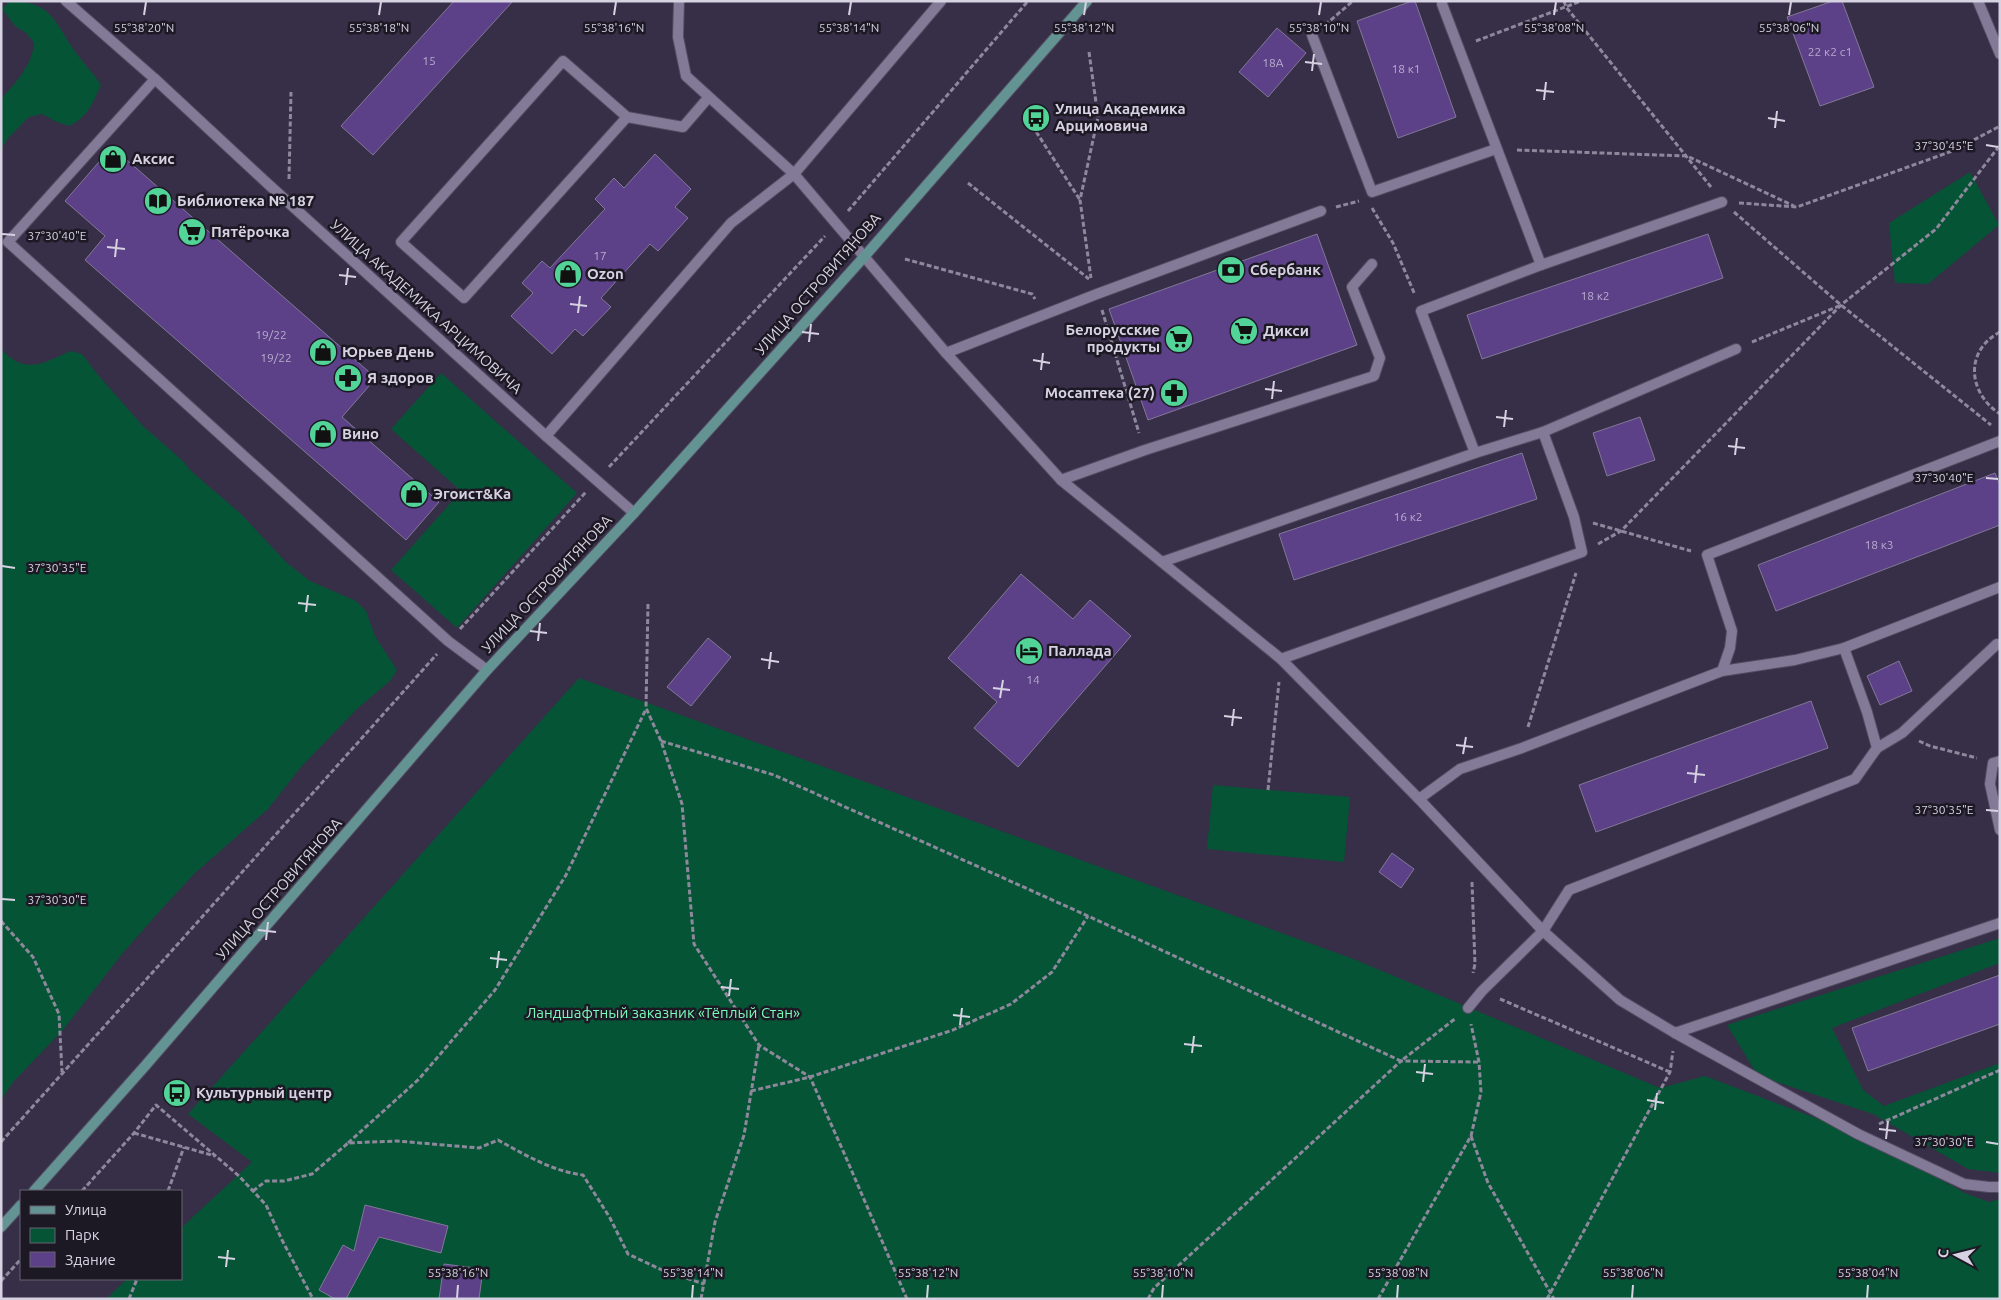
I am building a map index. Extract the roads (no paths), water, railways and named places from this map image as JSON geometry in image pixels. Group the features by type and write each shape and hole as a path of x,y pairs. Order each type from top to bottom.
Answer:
{"main road":[{"name":"УЛИЦА ОСТРОВИТЯНОВА","path":"35,1190 139,1074 487,670 634,512 864,257 1087,1"},
{"path":"1,1227 20,1206"}],"street":[{"path":"679,1 678,37 686,76 708,98 794,174 946,353 1061,480 1281,659 1419,799 1543,931 1620,1000 1675,1033 1858,1134 1964,1184 2000,1187"},
{"path":"546,436 731,223 794,174 941,1"},
{"path":"1978,1 2000,54"},
{"name":"УЛИЦА АКАДЕМИКА АРЦИМОВИЧА","path":"72,3 288,203 546,436 634,512"},
{"path":"1442,4 1541,265"},
{"path":"1312,35 1372,192 1496,149"},
{"path":"627,117 464,298 401,242 563,61 627,117 683,127 708,98"},
{"path":"155,78 8,242 448,641 487,670"},
{"path":"1474,453 1421,311 1541,265 1722,202"},
{"path":"946,353 1321,211"},
{"path":"1061,480 1144,450 1374,376 1380,358 1352,287 1372,264"},
{"path":"1162,562 1474,453 1543,432 1736,349"},
{"path":"1281,659 1582,552 1574,517 1543,432"},
{"path":"1722,671 1730,648 1732,630 1707,555 2000,441"},
{"path":"1419,799 1460,769 1522,748 1722,671 1795,660 1844,648 2000,587"},
{"path":"1468,1008 1482,991 1543,931 1569,890 1855,779 1877,748 1902,733 1997,644"},
{"path":"1844,648 1867,712 1877,748"},
{"path":"1997,762 1990,784 2000,830"},
{"path":"1675,1033 2000,923"}],"place":[{"name":"Улица Академика Арцимовича","path":"1036,118"},
{"name":"Аксис","path":"113,159"},
{"name":"Библиотека № 187","path":"158,201"},
{"name":"Пятёрочка","path":"192,232"},
{"name":"Сбербанк","path":"1231,270"},
{"name":"Ozon","path":"568,274"},
{"name":"Дикси","path":"1244,331"},
{"name":"Белорусские продукты","path":"1179,339"},
{"name":"Юрьев День","path":"323,352"},
{"name":"Я здоров","path":"348,378"},
{"name":"Мосаптека (27)","path":"1174,393"},
{"name":"Вино","path":"323,434"},
{"name":"Эгоист&Ка","path":"414,494"},
{"name":"Паллада","path":"1029,651"},
{"name":"Культурный центр","path":"177,1093"}],"park label":[{"name":"Ландшафтный заказник «Тёплый Стан»","path":"663,1013"}]}
